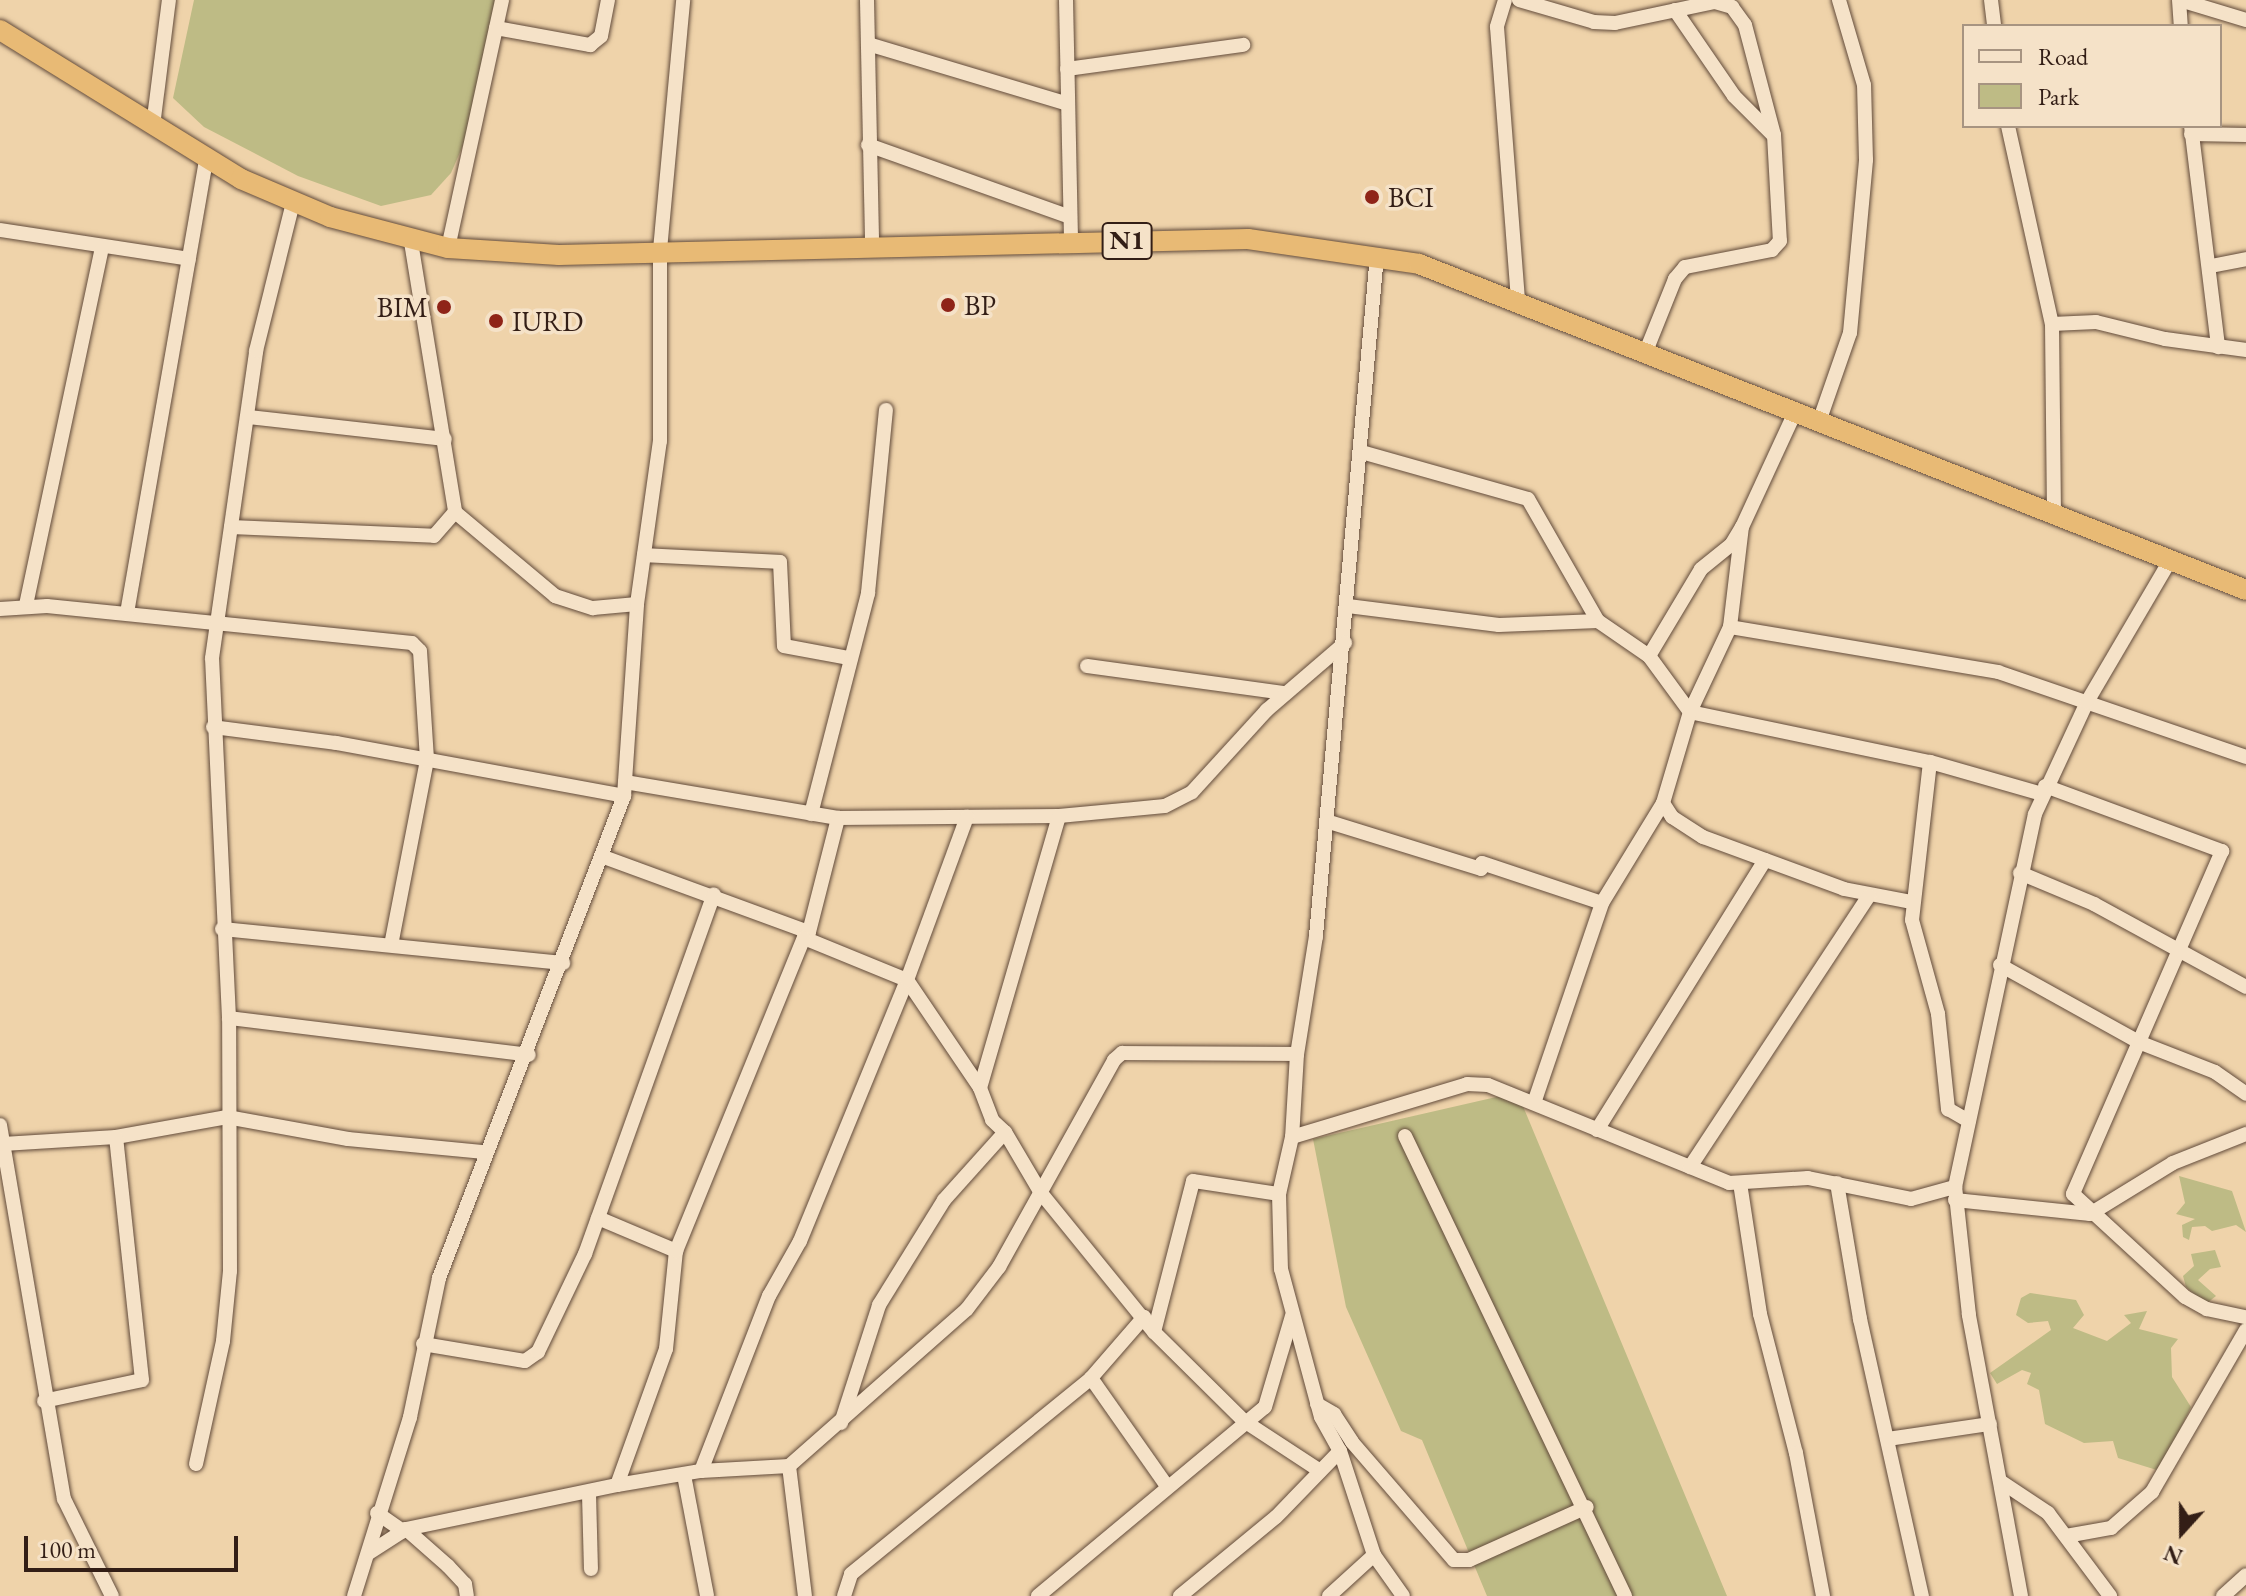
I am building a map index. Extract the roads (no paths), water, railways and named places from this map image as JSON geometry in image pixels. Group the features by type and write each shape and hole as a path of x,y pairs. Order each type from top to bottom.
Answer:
{"highway":[{"name":"N1","path":"0,30 206,159 293,203 411,242 526,255 1248,239 1377,255 1419,264 1820,419 2169,562 2246,590"}],"street":[{"path":"153,126 169,0"},
{"path":"448,248 502,0"},
{"path":"496,28 590,45 601,36 608,0"},
{"path":"354,1596 369,1553 377,1513 410,1417 439,1278 484,1152 529,1055 624,789 637,604 661,415 660,250 683,0"},
{"path":"867,0 872,246"},
{"path":"1066,0 1071,242"},
{"path":"1505,0 1497,27 1518,301"},
{"path":"1519,0 1594,22 1715,2 1732,7 1745,25 1758,64 1774,135 1780,241 1772,250 1685,267 1675,279 1646,351"},
{"path":"1820,419 1850,333 1866,160 1864,85 1839,0"},
{"path":"1991,0 1994,24"},
{"path":"2181,24 2180,0 2246,20"},
{"path":"1675,10 1734,96 1774,135"},
{"path":"868,44 1068,104"},
{"path":"1067,69 1243,45"},
{"path":"2008,128 2052,324 2054,515"},
{"path":"2218,347 2211,266 2191,130 2246,135"},
{"path":"868,145 1070,217"},
{"path":"127,613 206,159"},
{"path":"196,1464 223,1341 230,1271 229,1018 213,727 215,622 249,417 256,351 293,203"},
{"path":"0,230 189,259"},
{"path":"411,242 455,512 555,596 593,608 637,604"},
{"path":"26,605 102,247"},
{"path":"1377,255 1345,643 1316,936 1297,1054 1292,1137 1279,1194 1281,1269 1317,1404 1340,1451 1374,1555 1403,1596"},
{"path":"2211,266 2246,259"},
{"path":"2052,324 2096,322 2246,350"},
{"path":"811,814 848,658 868,593 886,410"},
{"path":"1649,656 1701,569 1731,545 1742,527 1796,410"},
{"path":"249,417 445,439"},
{"path":"1361,452 1528,499 1598,621 1649,656 1690,712 1930,762 2043,790 2222,851 2073,1194 2090,1214 2185,1297 2207,1309 2246,1317"},
{"path":"231,527 434,536 455,512"},
{"path":"1534,1103 1602,903 1663,803 1690,712 1730,627 1742,527"},
{"path":"644,555 780,562 784,646 848,658"},
{"path":"2021,1596 1969,1315 1955,1193 2020,873 2043,790 2087,702 2169,562"},
{"path":"0,609 26,605 127,613 412,643 420,651 427,760 391,945"},
{"path":"1348,606 1499,625 1598,621"},
{"path":"1730,627 1985,669 2246,757"},
{"path":"213,727 838,818 1059,816 1180,802 1285,693 1345,643"},
{"path":"1087,666 1285,693"},
{"path":"1930,762 1911,902 1938,1014 1948,1109 1969,1121"},
{"path":"1663,803 1685,828 1765,860 1869,896 1911,902"},
{"path":"980,1088 1059,816"},
{"path":"701,1471 769,1296 800,1241 907,980 967,817"},
{"path":"617,1485 666,1349 676,1251 806,935 838,818"},
{"path":"1326,821 1481,869 1482,863 1602,903"},
{"path":"601,856 714,894 907,980 980,1088 987,1112 1005,1132 1041,1193 1154,1332 1244,1421 1320,1471"},
{"path":"1597,1130 1765,860"},
{"path":"2020,873 2094,904 2246,987"},
{"path":"423,1344 532,1360 598,1218 714,894"},
{"path":"1690,1167 1869,896"},
{"path":"222,929 563,963"},
{"path":"2000,965 2141,1043 2215,1072 2246,1094"},
{"path":"229,1018 529,1055"},
{"path":"369,1553 404,1530 589,1494 617,1485 701,1471 789,1466 967,1309 999,1267 1106,1072 1122,1053 1297,1054"},
{"path":"1292,1137 1467,1084 1488,1085 1690,1167 1740,1183 1808,1178 1894,1198 1955,1193 2090,1214 2173,1163 2246,1134"},
{"path":"3,1144 116,1137 227,1117 348,1139 484,1152"},
{"path":"0,1125 4,1201 64,1499 112,1596"},
{"path":"841,1423 879,1305 944,1200 1005,1132"},
{"path":"1405,1136 1587,1507 1625,1596"},
{"path":"44,1401 142,1380 116,1137"},
{"path":"1154,1332 1193,1181 1279,1194"},
{"path":"1740,1183 1760,1314 1796,1453 1823,1596"},
{"path":"1837,1183 1922,1596"},
{"path":"598,1218 676,1251"},
{"path":"1038,1596 1244,1421 1257,1415 1271,1396 1293,1313"},
{"path":"844,1596 851,1574 1091,1378 1144,1317"},
{"path":"2066,1536 2111,1528 2152,1492 2246,1330"},
{"path":"1091,1378 1167,1486"},
{"path":"1317,1404 1334,1414 1352,1442 1454,1560 1469,1560 1587,1507"},
{"path":"1888,1439 1990,1424"},
{"path":"1180,1596 1276,1517 1340,1451"},
{"path":"789,1466 805,1596"},
{"path":"684,1475 707,1596"},
{"path":"2000,1481 2034,1501 2066,1536 2110,1596"},
{"path":"589,1494 591,1569"},
{"path":"377,1513 404,1530 448,1566 465,1584 467,1596"},
{"path":"1329,1596 1374,1555"},
{"path":"2223,1596 2246,1575"}],"place":[{"name":"BCI","path":"1372,197"},
{"name":"BP","path":"948,305"},
{"name":"BIM","path":"444,307"},
{"name":"IURD","path":"496,321"}]}
